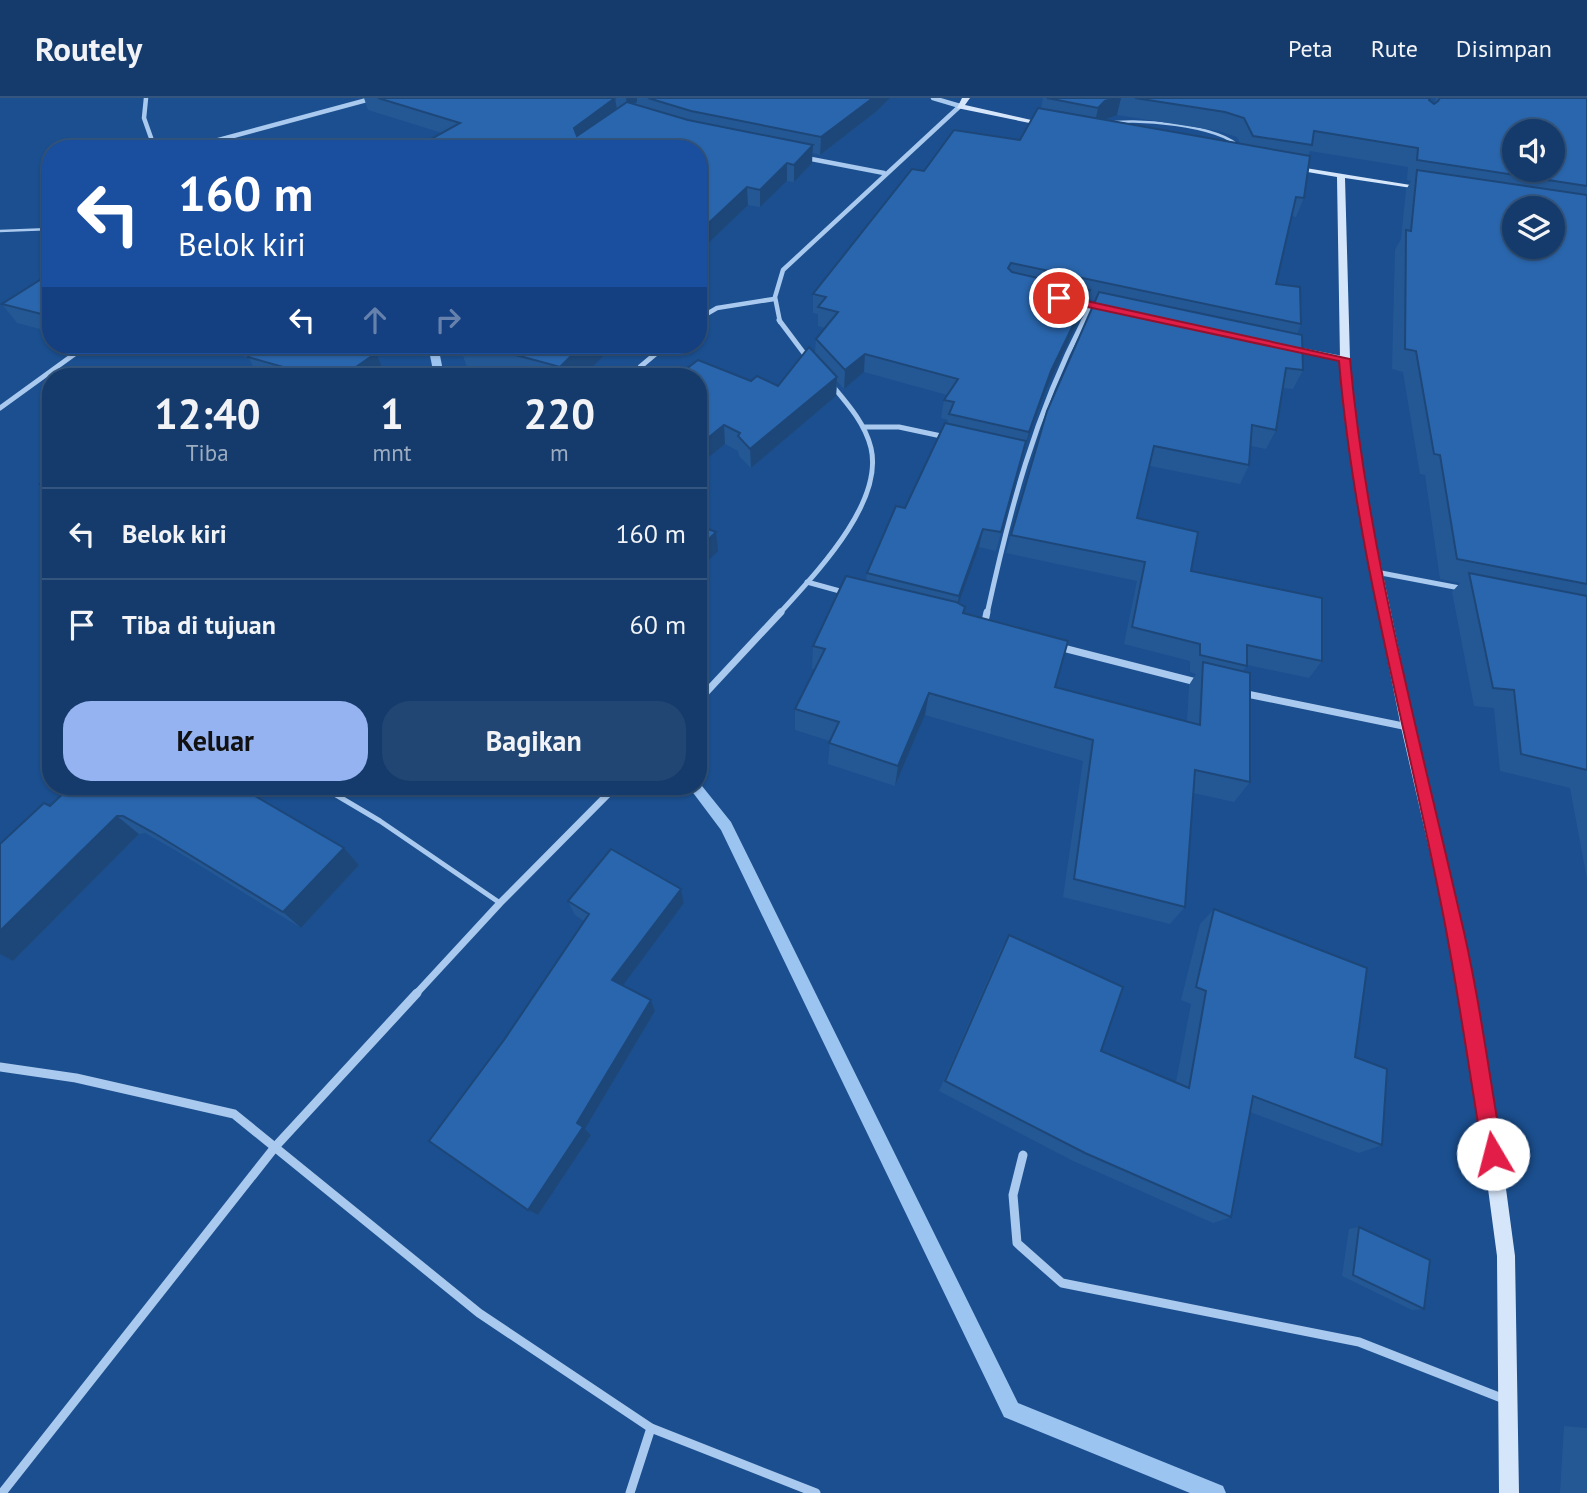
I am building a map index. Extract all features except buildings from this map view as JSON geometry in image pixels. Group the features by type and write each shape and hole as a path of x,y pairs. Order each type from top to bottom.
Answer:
{"street":[{"path":"146,98 144,118 152,140"},
{"path":"218,140 374,98"},
{"path":"933,98 963,102 1054,126"},
{"path":"818,370 785,333 774,310 774,287 783,270 794,256 963,102"},
{"path":"804,157 884,173"},
{"path":"1280,166 1431,189"},
{"path":"1341,176 1345,359 1350,420 1376,572 1408,727 1453,918 1489,1129 1506,1256 1509,1490"},
{"path":"707,314 717,308 774,299"},
{"path":"1080,303 1103,308"},
{"path":"984,627 1014,494 1031,438 1061,365 1090,306"},
{"path":"1291,349 1345,359"},
{"path":"55,368 75,354"},
{"path":"640,367 655,354"},
{"path":"0,408 42,378"},
{"path":"707,691 807,583 865,501 873,476 873,457 864,426 855,411 827,379"},
{"path":"864,426 899,427 954,439"},
{"path":"1376,572 1475,592"},
{"path":"807,583 860,596"},
{"path":"975,625 997,631"},
{"path":"1049,645 1208,685"},
{"path":"1234,691 1408,727"},
{"path":"2,1493 275,1147 500,903 607,795"},
{"path":"0,1067 76,1078 234,1114 479,1312 651,1429 816,1493"},
{"path":"1023,1155 1013,1195 1017,1243 1062,1283 1359,1342 1508,1401"},
{"path":"630,1493 651,1429"}],"lane":[{"path":"1102,124 1116,119 1152,123 1218,135 1234,140 1240,149"},
{"path":"0,231 42,229"},
{"path":"336,795 380,821 500,903"}],"waterway":[{"path":"435,354 437,368"},
{"path":"702,795 726,826 1011,1410 1216,1493"}],"route":[{"path":"1059,298 1166,323 1345,359 1350,420 1367,527 1408,727 1453,918 1493,1154"}]}
